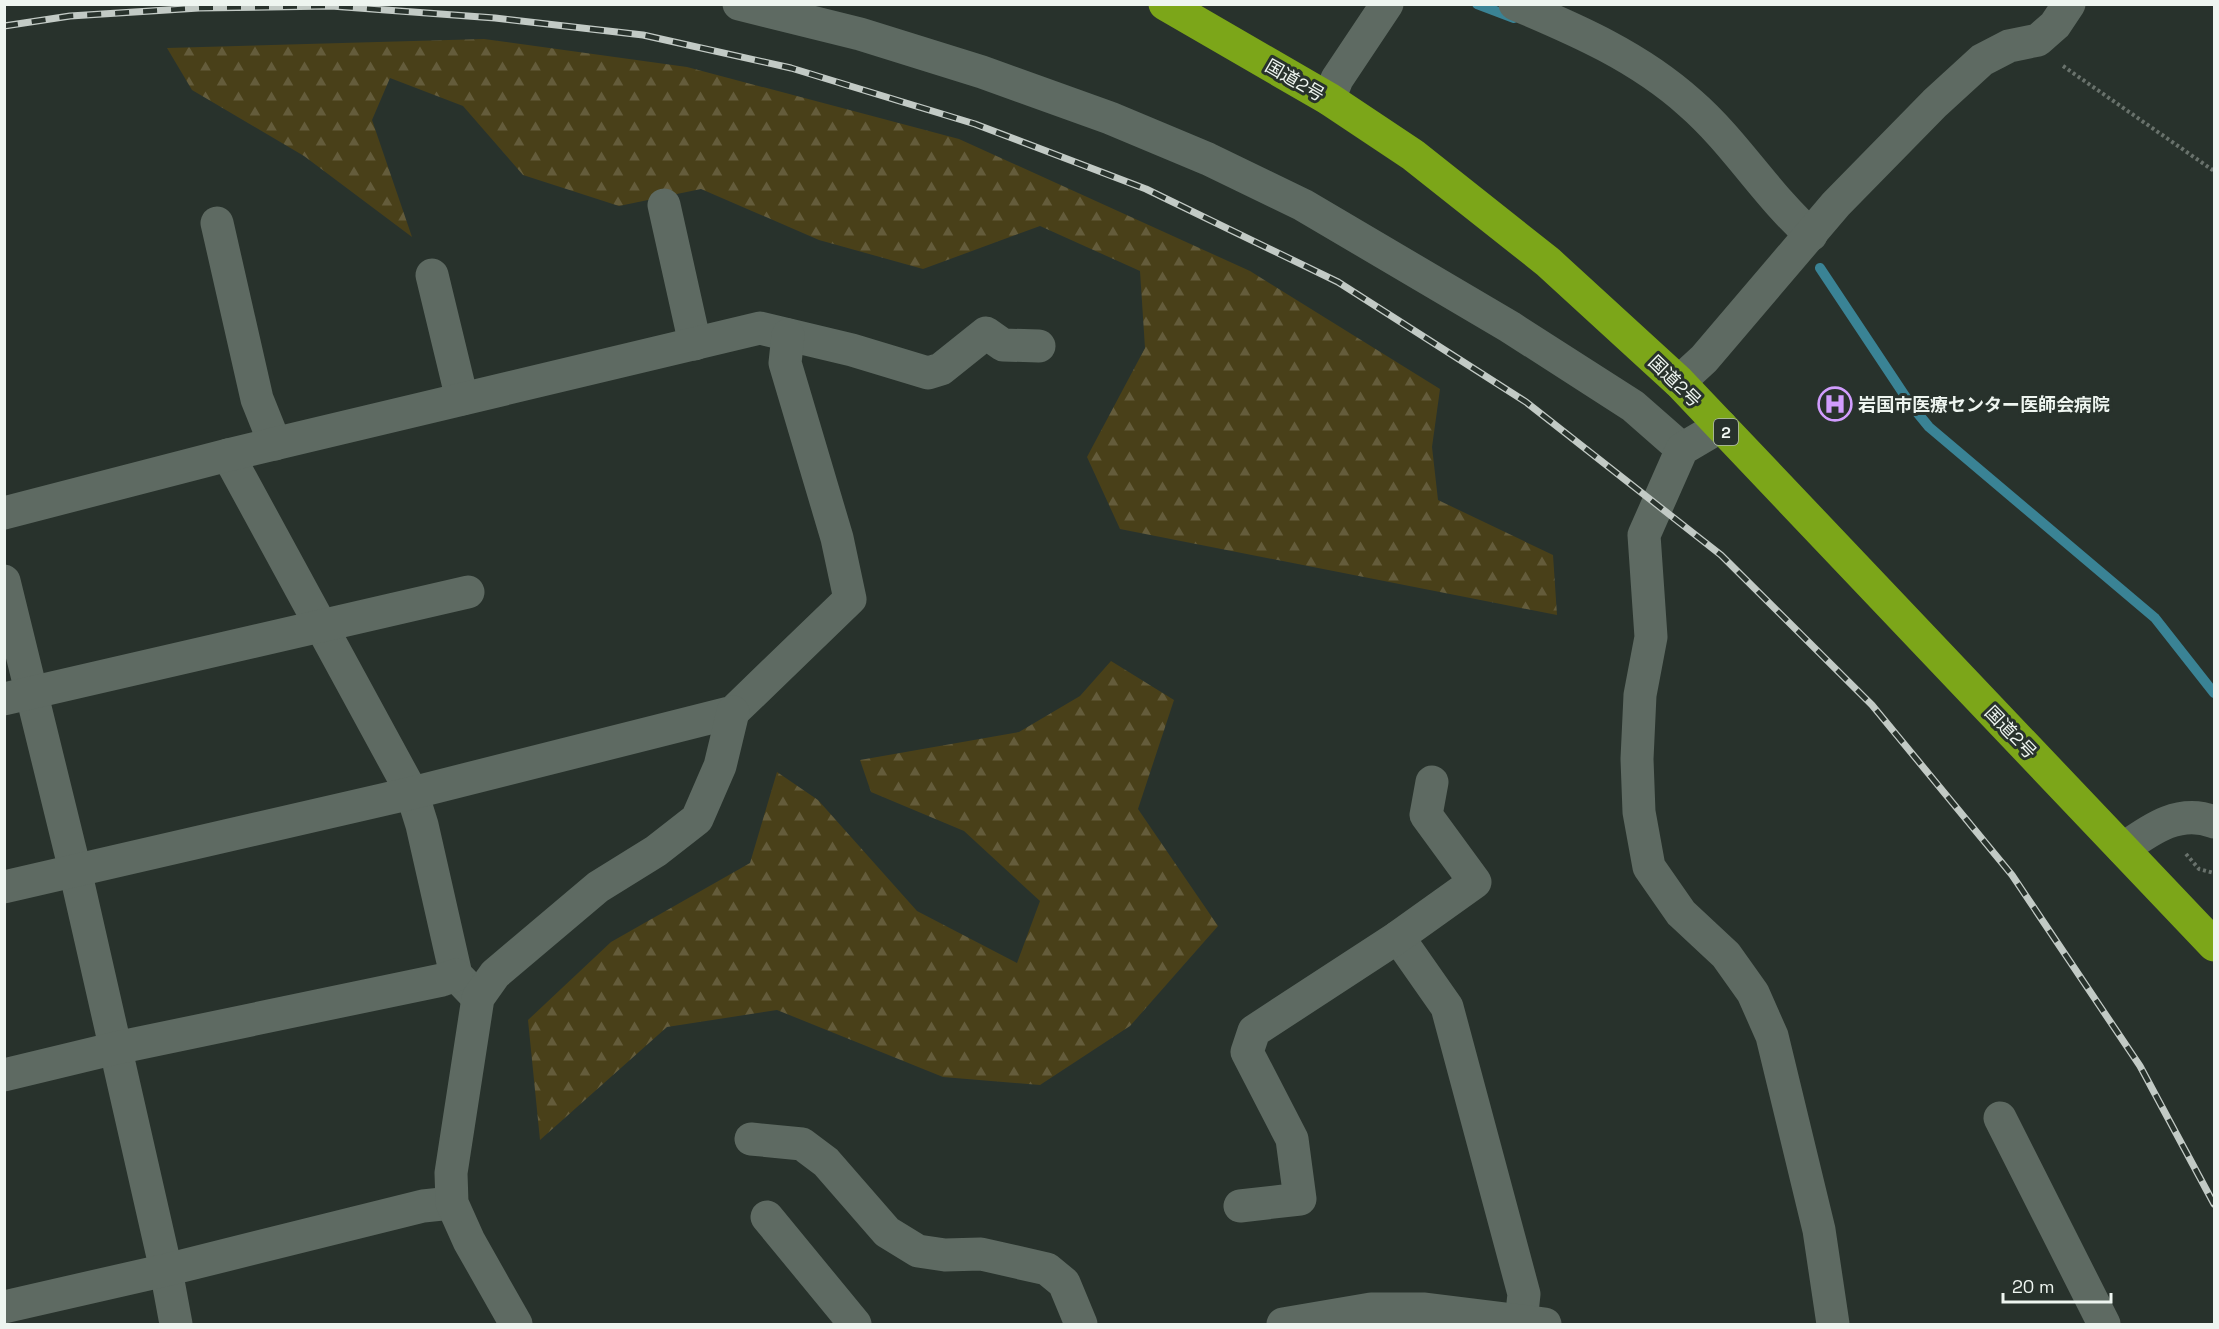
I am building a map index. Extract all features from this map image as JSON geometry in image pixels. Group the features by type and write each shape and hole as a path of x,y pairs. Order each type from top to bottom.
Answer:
{"highway":[{"name":"国道2号","path":"1165,4 1329,99 1413,155 1548,262 1679,382 2214,945"}],"street":[{"path":"739,4 860,34 982,72 1110,118 1208,159 1303,205 1510,327 1633,406 1682,448"},
{"path":"1329,99 1337,78 1388,4"},
{"path":"1515,4 1588,35 1623,53 1689,102 1811,235"},
{"path":"1679,382 1704,359 1836,204 1982,60 2009,46 2038,40 2055,25 2069,4"},
{"path":"664,205 694,344"},
{"path":"217,223 258,399 275,444"},
{"path":"432,275 462,399"},
{"path":"4,513 228,455 760,328 852,350 928,373 941,369 986,333 1003,345 1039,346"},
{"path":"4,887 411,793 733,712 850,599 837,538 785,363 788,335"},
{"path":"1721,426 1682,448 1644,535 1651,637 1640,695 1637,759 1639,812 1649,867 1681,913 1726,955 1740,974 1753,993 1772,1036 1819,1230 1833,1324"},
{"path":"228,455 411,793 422,825 467,986 450,1173 452,1203 469,1241 516,1324"},
{"path":"4,581 18,696 75,870 166,1270 176,1324"},
{"path":"18,696 320,624 468,592"},
{"path":"4,1075 116,1048 442,980 467,986 495,974 598,887 656,851 697,819 720,766 733,712"},
{"path":"1240,1206 1300,1199 1292,1139 1247,1052 1254,1031 1398,937 1475,882 1425,815 1432,782"},
{"path":"2123,849 2160,823 2203,817 2214,822"},
{"path":"1283,1324 1371,1309 1425,1309 1533,1323 1447,1007 1398,937"},
{"path":"2000,1118 2104,1324"},
{"path":"751,1139 802,1144 826,1162 887,1232 918,1251 945,1255 981,1254 1047,1269 1064,1283 1081,1324"},
{"path":"4,1307 166,1270 423,1206 452,1203"},
{"path":"767,1217 855,1324"}],"path":[{"path":"2038,40 2055,60 2214,171"}],"green space":[{"path":"484,39 687,67 959,139 1250,271 1440,389 1432,447 1438,500 1553,555 1557,615 1120,529 1087,457 1145,348 1140,271 1040,226 923,269 819,240 701,189 619,206 523,175 463,106 390,78 372,120 412,237 304,156 192,90 167,48"},
{"path":"1111,661 1174,700 1138,809 1218,926 1130,1026 1040,1085 943,1077 777,1010 667,1027 540,1140 528,1020 611,942 750,863 777,772 818,800 917,911 1017,963 1040,901 964,831 871,792 860,760 1019,732 1080,696"}],"waterway":[{"path":"1477,4 1514,18"},
{"path":"1820,268 1911,405 1929,427 2155,618 2214,693"}],"railway":[{"path":"4,26 70,16 199,8 331,6 495,18 643,35 791,68 975,124 1146,189 1338,282 1526,402 1721,555 1872,705 2012,875 2140,1066 2214,1204"}],"place":[{"name":"岩国市医療センター医師会病院","path":"1835,404"}]}
